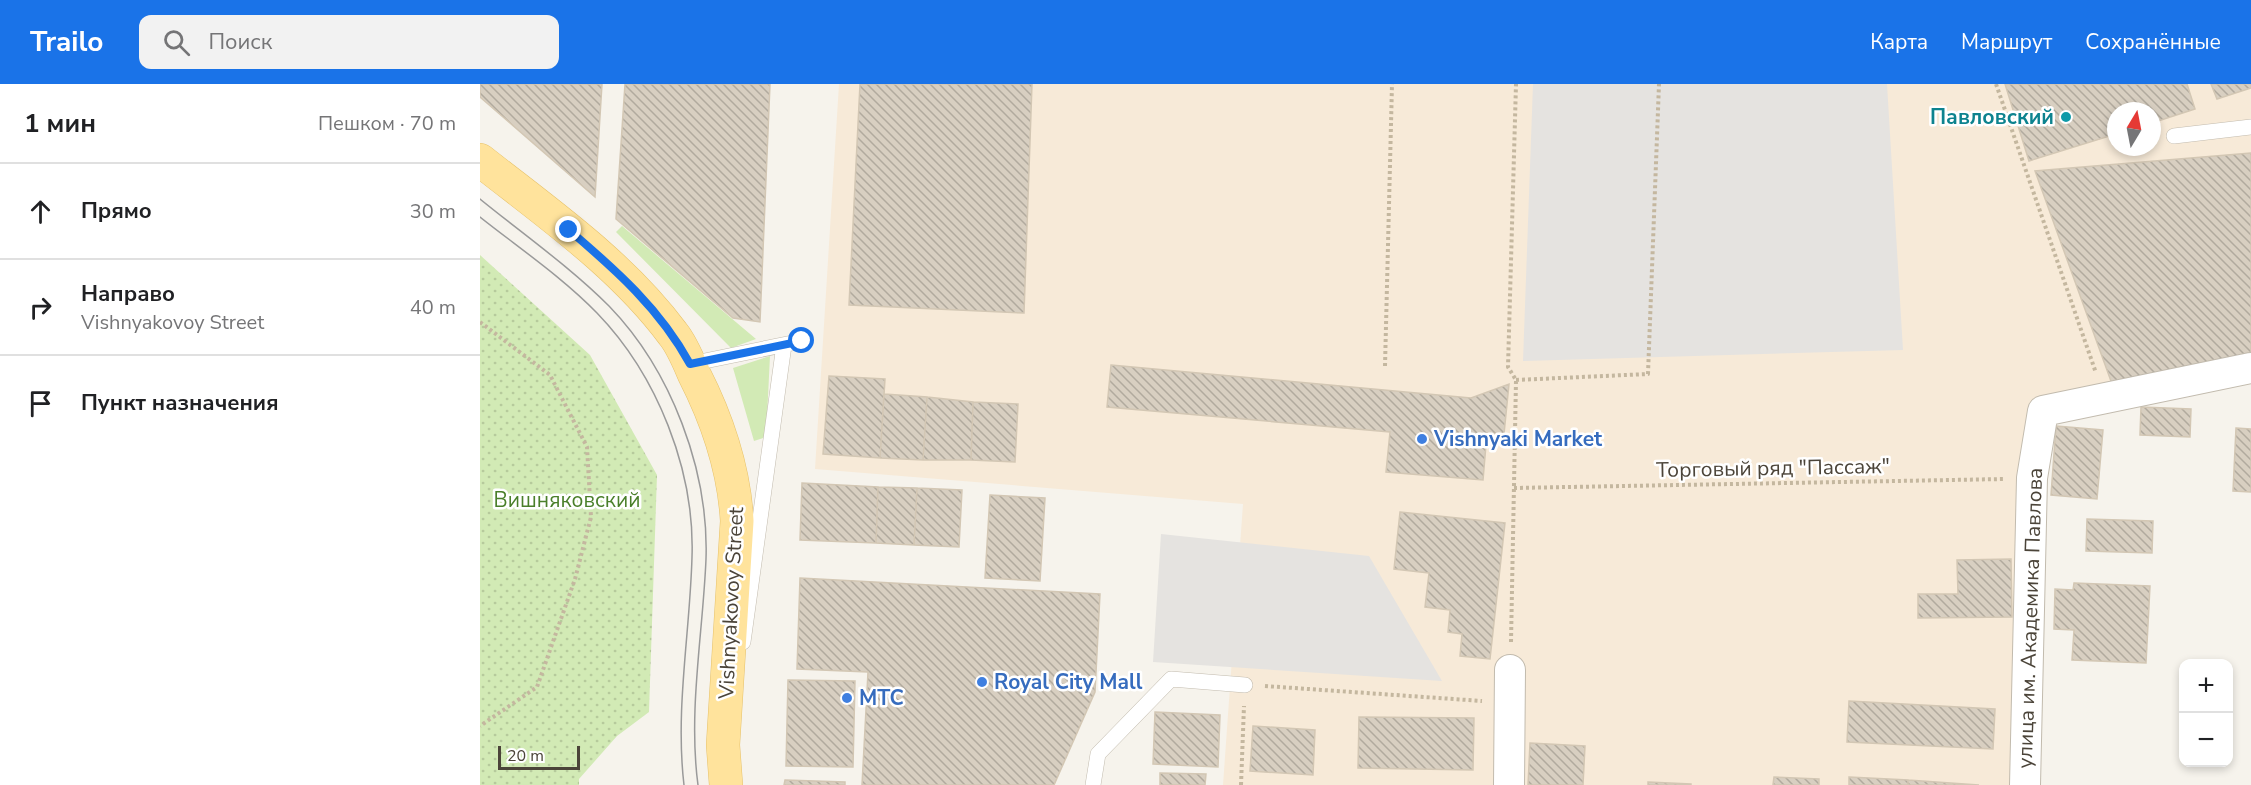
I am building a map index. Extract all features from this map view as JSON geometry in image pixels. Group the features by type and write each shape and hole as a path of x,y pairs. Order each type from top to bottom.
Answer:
{"main road":[{"name":"Vishnyakovoy Street","path":"480,160 613,267 674,335 711,408 724,444 735,490 737,521 723,745 726,785"},
{"path":"720,785 723,745"}],"street":[{"name":"улица им. Академика Павлова","path":"2025,785 2032,478 2043,411 2251,368"},
{"path":"1509,785 1510,670"}],"lane":[{"path":"2174,136 2251,127"},
{"path":"690,364 802,341"},
{"path":"723,745 750,609 784,345"},
{"path":"1093,785 1098,754 1171,679 1245,685"}],"path":[{"path":"1385,366 1392,84"},
{"path":"1510,670 1515,380 1508,368 1516,84"},
{"path":"1515,380 1648,374 1659,84"},
{"path":"1996,84 2105,398"},
{"path":"480,322 550,375 587,447 591,518 575,579 537,687 480,726"},
{"name":"Торговый ряд \"Пассаж\"","path":"1514,488 2032,478"},
{"path":"1241,785 1245,685 1510,703"}],"shaded area":[{"name":"Vishnyaki Market","path":"839,84 2251,84 2251,365 2029,409 2015,785 1223,785 1243,504 815,469"},
{"path":"1533,84 1887,84 1903,350 1523,361"},
{"path":"1161,534 1369,556 1442,681 1153,662"}],"green space":[{"path":"622,226 756,339 731,348 616,232"},
{"name":"Вишняковский","path":"480,255 590,355 657,475 649,712 617,736 579,779 579,785 480,785"},
{"path":"770,356 766,437 754,441 733,368"}],"building":[{"path":"480,84 602,84 595,197 480,97"},
{"path":"625,84 770,84 760,322 733,318 616,219"},
{"path":"860,84 1032,84 1024,313 849,305"},
{"name":"Павловский","path":"2005,84 2187,84 2195,109 2161,120 2161,102 2107,102 2107,137 2029,161"},
{"path":"2211,84 2251,84 2251,88 2217,99"},
{"path":"2251,153 2251,356 2112,384 2035,171"},
{"path":"1111,365 1471,398 1509,384 1504,434 1487,433 1483,480 1386,472 1390,432 1107,407"},
{"path":"829,376 885,379 880,458 823,454"},
{"path":"884,394 927,397 923,460 880,458"},
{"path":"927,397 973,402 971,460 923,460"},
{"path":"973,402 1018,404 1015,462 971,460"},
{"path":"2141,407 2191,409 2190,437 2140,435"},
{"path":"2056,426 2103,430 2097,499 2051,495"},
{"path":"2236,428 2251,429 2251,492 2233,491"},
{"path":"802,483 878,487 876,543 800,540"},
{"path":"878,487 917,488 914,545 876,543"},
{"path":"917,488 962,490 959,547 914,545"},
{"path":"990,495 1045,498 1040,581 985,578"},
{"path":"1400,512 1505,523 1490,659 1460,656 1462,634 1448,632 1450,610 1425,607 1429,573 1394,569"},
{"path":"2087,519 2153,521 2152,553 2086,551"},
{"path":"2011,559 2012,617 1918,618 1918,594 1958,594 1957,560"},
{"name":"Royal City Mall","path":"800,578 1100,594 1095,692 1054,785 862,785 868,672 797,669"},
{"path":"2074,583 2150,586 2146,663 2072,660 2074,630 2054,629 2055,589 2073,590"},
{"path":"788,680 855,681 853,767 786,766"},
{"path":"1849,701 1995,709 1993,749 1847,742"},
{"path":"1155,712 1220,715 1218,767 1153,764"},
{"path":"1359,717 1474,718 1473,770 1358,768"},
{"path":"1253,726 1315,730 1313,775 1250,771"},
{"path":"1530,743 1585,746 1583,785 1528,785"},
{"path":"1160,773 1206,774 1205,785 1160,785"},
{"path":"1774,777 1819,779 1819,785 1773,785"},
{"path":"1849,777 1908,780 1908,785 1849,785"},
{"path":"785,780 845,782 845,785 784,785"},
{"path":"1908,780 1979,785 1908,785"},
{"path":"1648,782 1691,784 1691,785 1648,785"}],"tram line":[{"path":"480,199 562,264 609,306 651,360 682,423 701,491 705,525 706,559 695,700 695,757 698,785"},
{"path":"480,217 555,275 597,313 638,365 668,426 687,491 691,524 691,586 681,728 684,785"}],"place":[{"name":"Павловский","path":"2066,117"},
{"name":"Vishnyaki Market","path":"1422,439"},
{"name":"Royal City Mall","path":"982,682"},
{"name":"МТС","path":"847,698"}],"route":[{"path":"569,230 613,267 651,307 674,335 690,364 802,341"}]}
